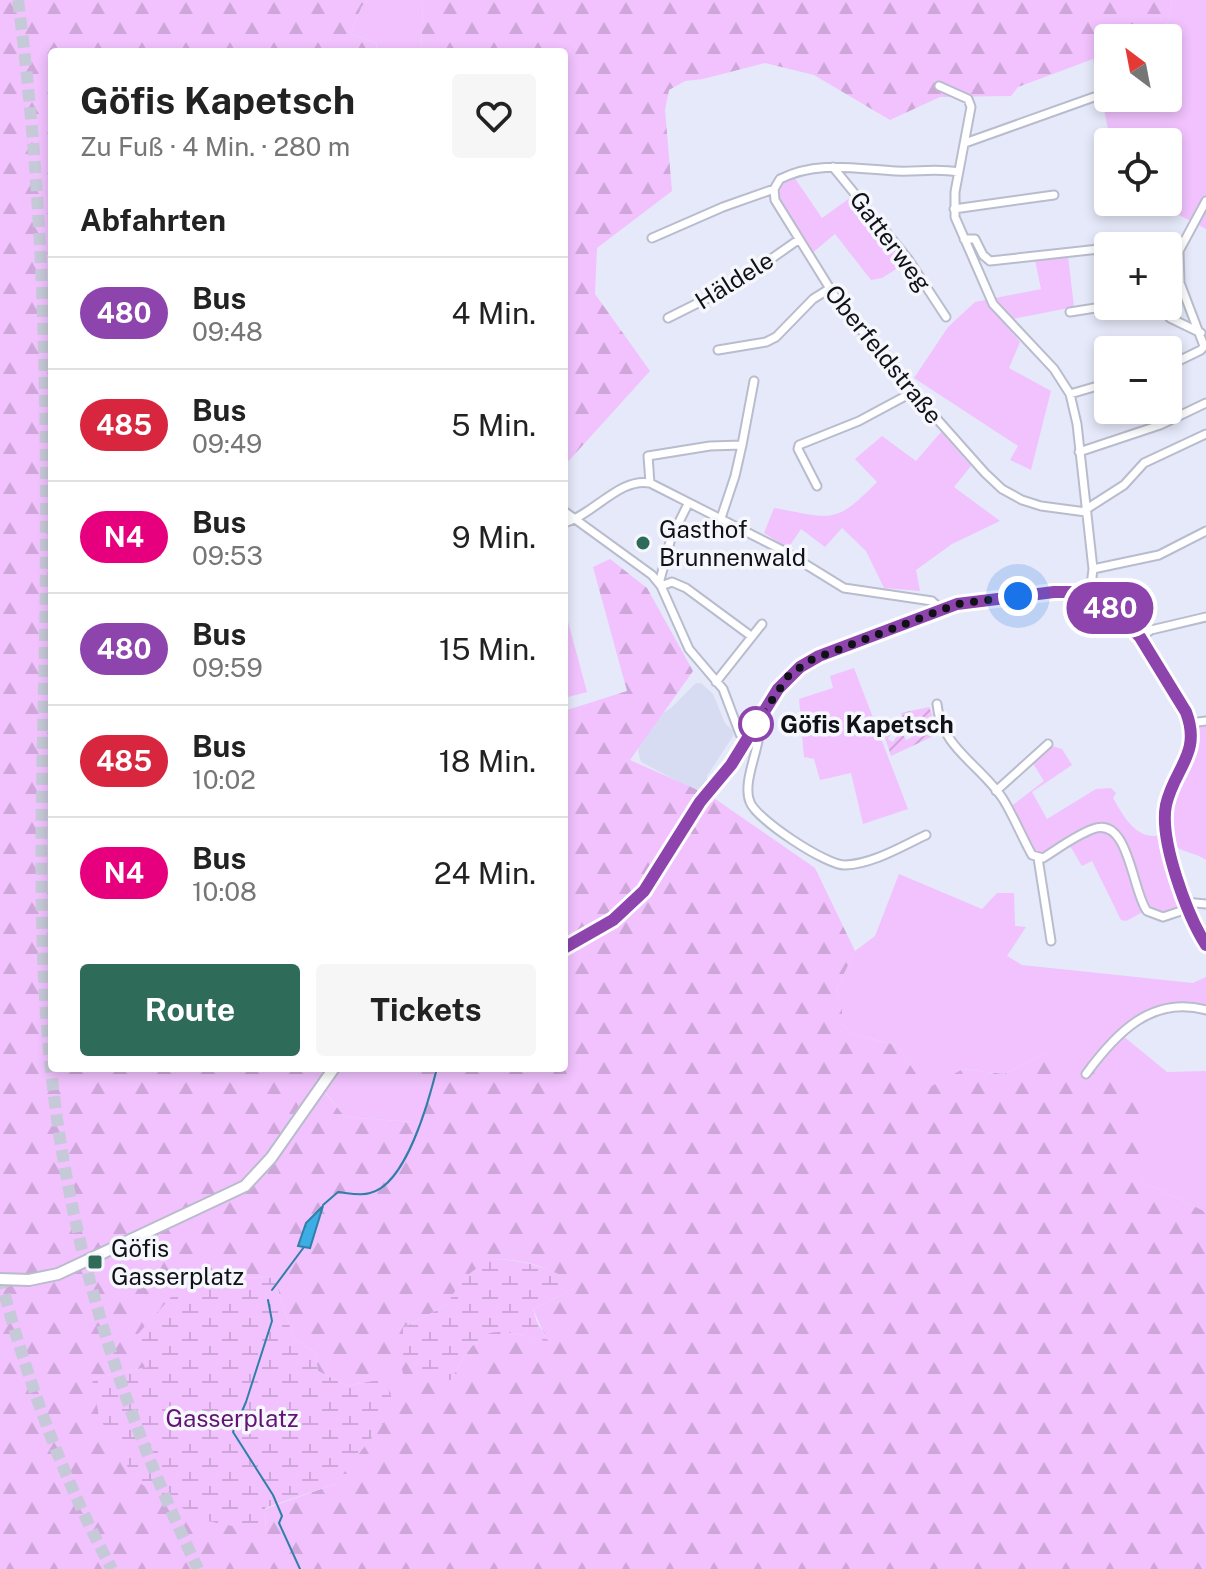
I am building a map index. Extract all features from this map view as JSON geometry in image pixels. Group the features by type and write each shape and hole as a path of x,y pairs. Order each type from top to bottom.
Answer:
{"main road":[{"path":"568,946 613,920 634,903 650,884 694,814 713,796 778,689 800,667 819,656 941,609 1042,593 1090,594 1102,601 1140,637 1182,704 1190,723 1190,752 1170,792 1164,815 1164,831 1186,906 1206,945"},
{"path":"0,1279 29,1280 58,1274 245,1186 271,1158 331,1072"}],"street":[{"path":"939,86 961,95 970,104 954,209 964,239 993,304 1054,369 1070,394 1077,424 1093,569 1090,594"},
{"path":"965,143 1094,97"},
{"path":"652,238 714,210 774,189 775,183 787,175 833,167 958,172"},
{"name":"Gatterweg","path":"833,167 908,259 946,317"},
{"name":"Oberfeldstraße","path":"774,189 775,200 847,316 891,360 913,392 1002,489 1041,506 1086,511"},
{"path":"954,209 1054,195"},
{"path":"1182,359 1201,350 1204,341 1180,283 1179,251 1206,201"},
{"path":"964,239 975,239 986,259 996,262 1094,250"},
{"name":"Häldele","path":"668,318 734,285 798,240"},
{"path":"718,350 766,342 776,337 813,299 829,289"},
{"path":"1070,312 1094,308"},
{"path":"1174,320 1201,333"},
{"path":"721,518 735,476 754,381"},
{"path":"1070,394 1094,387"},
{"path":"817,486 798,449 799,445 859,421 913,392"},
{"path":"1079,452 1160,425 1206,403"},
{"path":"1086,511 1124,485 1154,456 1206,434"},
{"path":"650,483 648,456 710,446 742,445"},
{"path":"568,522 622,488 650,483 790,554 844,588 932,601 941,609"},
{"path":"661,586 671,538 688,504"},
{"path":"568,514 652,575 661,586 689,649 728,699 740,734 758,741 748,791 750,803 770,823 839,865 850,865 884,854 926,835"},
{"path":"1093,569 1159,555 1206,531"},
{"path":"661,586 672,582 686,588 751,636"},
{"path":"1140,637 1151,630 1206,617"},
{"path":"716,682 762,624"},
{"path":"937,704 938,720 947,737 996,791 1032,855 1043,858 1091,829 1105,827 1121,840 1147,911 1163,917 1186,906 1206,904"},
{"path":"1190,723 1206,721"},
{"path":"996,791 1048,744"},
{"path":"1038,858 1051,941"},
{"path":"1086,1074 1125,1029 1150,1012 1182,1006 1206,1010"}],"shaded area":[{"path":"696,683 701,683 713,694 733,736 707,776 707,782 696,791 641,762 638,751 642,734 651,721 671,708"}],"green space":[{"path":"0,0 369,0 362,6 350,34 376,43 377,48 48,48 48,1072 322,1072 315,1080 345,1117 427,1123 416,1072 568,1072 568,710 627,691 593,567 610,559 647,588 693,671 630,760 711,796 815,868 855,951 836,990 842,1002 842,1024 854,1035 897,1045 926,1089 963,1069 1004,1074 1045,1054 1119,1062 1142,1114 1150,1144 1141,1181 1206,1212 1206,1569 0,1569","holes":["489,1259 513,1260 556,1274 574,1288 533,1309 547,1340 503,1331 489,1333 469,1350 451,1380 403,1328 447,1305","190,1276 274,1278 294,1339 315,1352 318,1371 347,1386 390,1377 388,1389 335,1484 265,1509 266,1532 92,1379 148,1367 178,1290"]},
{"path":"369,0 423,0 421,48 377,48 376,43 350,34 362,6"},
{"path":"423,0 1172,0 1168,24 1094,24 1094,59 1018,87 1011,96 940,97 890,120 814,75 765,63 685,81 669,90 665,110 672,191 597,248 595,294 650,371 568,462 568,48 421,48"},
{"path":"1172,0 1206,0 1206,229 1181,216 1182,128 1108,128 1104,112 1182,112 1182,24 1168,24"},
{"path":"794,177 822,218 854,195 907,262 882,278 871,280 835,234 811,254 781,206 780,188"},
{"path":"1068,256 1074,307 1002,321 1020,342 1009,368 1051,391 1031,470 1010,460 1018,446 914,378 948,327 975,302 1041,289 1035,260"},
{"path":"941,432 971,466 954,487 1000,521 952,544 916,570 920,591 884,588 866,551 842,528 825,547 801,529 788,548 764,533 774,508 821,516 841,512 851,506 877,482 855,459 882,436 916,461"},
{"path":"568,622 587,692 568,697"},
{"path":"854,668 908,809 863,824 851,773 820,780 814,759 804,757 799,699 833,688 830,676"},
{"path":"929,707 940,733 891,756 882,728 895,727 888,739 893,742 897,736 904,736 906,740 911,738 901,713"},
{"path":"1206,723 1206,860 1175,846 1167,822 1172,799 1192,754 1194,726"},
{"path":"1052,746 1062,749 1072,765 1032,792 1047,819 1096,789 1111,788 1116,793 1113,798 1131,825 1144,834 1160,835 1180,909 1162,912 1149,907 1141,896 1127,848 1119,833 1107,823 1088,828 1053,849 1036,852 1010,807 1044,781 1032,762"},
{"path":"1101,830 1114,836 1120,844 1143,912 1126,921 1121,920 1092,861 1082,866 1070,846"},
{"path":"899,874 982,909 997,893 1014,893 1015,926 1026,927 1007,956 1022,965 1193,983 1206,977 1206,1010 1178,1003 1158,1005 1117,1031 1167,1072 1206,1071 1206,1212 1141,1181 1149,1144 1045,1054 1004,1074 963,1069 926,1090 897,1045 854,1035 842,1024 842,1002 836,990 855,951 875,936"},
{"path":"322,1072 416,1072 428,1123 345,1117 315,1079"},
{"path":"489,1259 534,1265 576,1283 574,1288 533,1309 548,1341 510,1333 490,1333 469,1350 451,1380 423,1383 403,1357 403,1328 447,1305 461,1280"},
{"name":"Gasserplatz","path":"190,1276 274,1278 294,1339 315,1352 318,1371 347,1386 372,1381 382,1372 390,1377 402,1369 403,1374 388,1389 396,1407 335,1484 265,1508 266,1533 203,1520 136,1481 99,1417 92,1379 148,1367 137,1335"}],"water":[{"path":"323,1206 310,1248 298,1246 306,1223"}],"waterway":[{"path":"323,1205 338,1192 370,1193 383,1187 395,1175 414,1140 436,1072"},
{"path":"272,1290 304,1247"},
{"path":"268,1300 272,1321 233,1432 273,1495 282,1516 279,1523 300,1569"}],"tunnel":[{"path":"18,0 33,137 44,344 46,552 42,897 48,1035"},
{"path":"52,1072 76,1226 91,1285 148,1456 198,1569"},
{"path":"0,1277 21,1352 61,1463 112,1569"}],"bus line":[{"name":"480","path":"568,946 613,920 634,903 650,884 700,802 731,765 789,675 819,656 941,609 982,600 1054,592 1090,594 1106,604 1140,637 1186,712 1190,723 1190,752 1166,803 1164,831 1187,909 1206,945"}],"place":[{"name":"Gasthof Brunnenwald","path":"643,543"},
{"name":"Göfis Kapetsch","path":"756,724"},
{"name":"Göfis Gasserplatz","path":"95,1262"}],"route":[{"path":"756,724 789,675 811,660 957,604 1018,596"}]}
